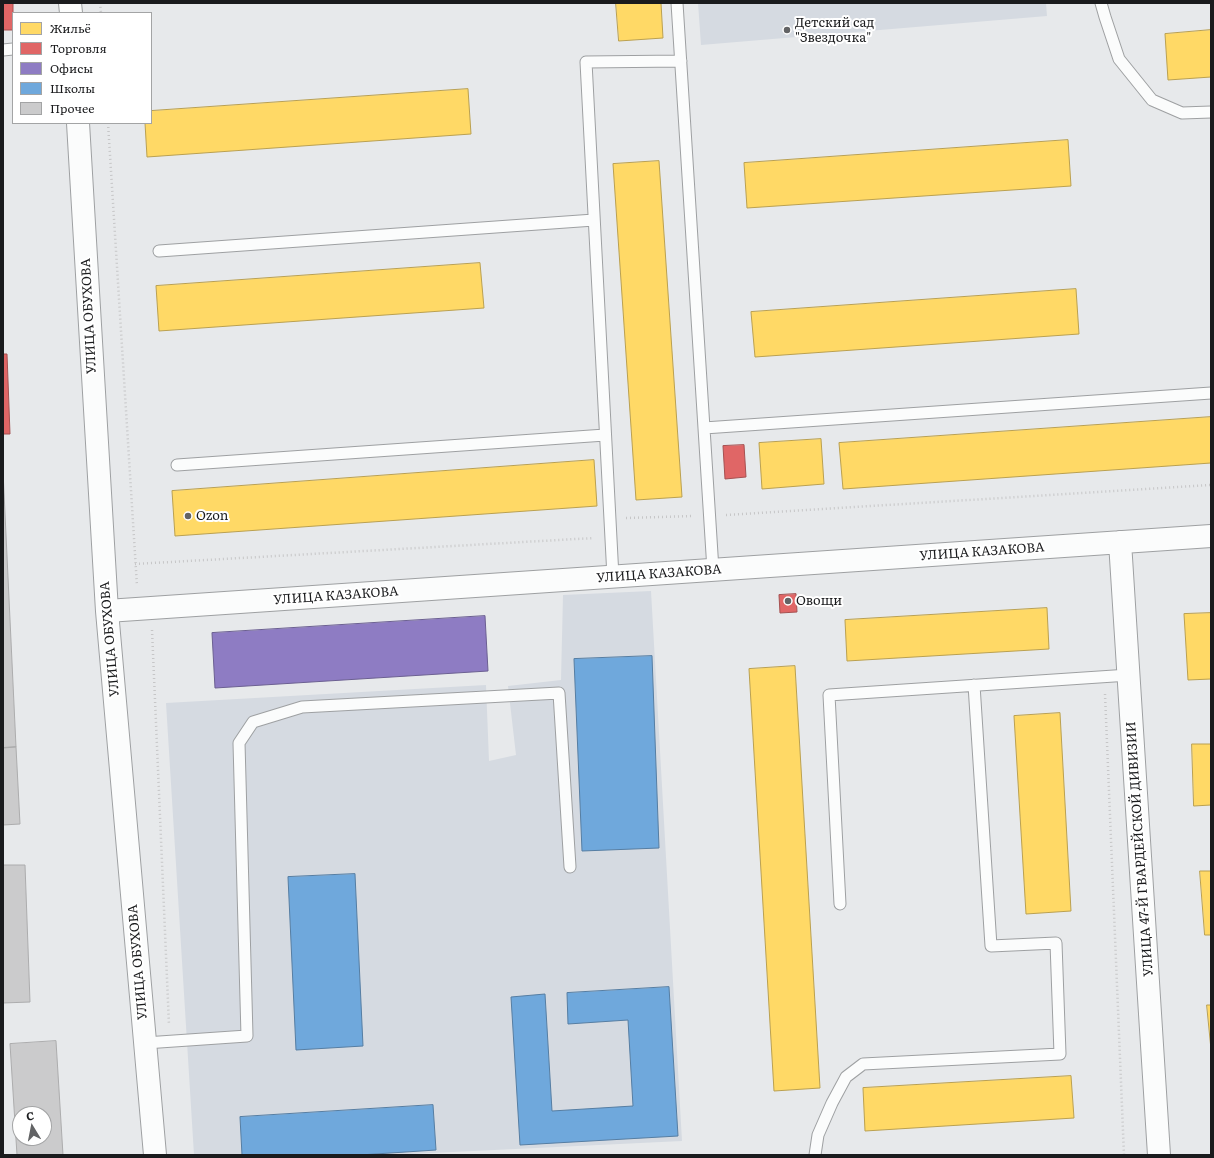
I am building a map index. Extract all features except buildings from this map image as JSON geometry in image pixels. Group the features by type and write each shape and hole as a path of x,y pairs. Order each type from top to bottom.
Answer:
{"street":[{"name":"УЛИЦА ОБУХОВА","path":"78,124 107,611 155,1155"},
{"name":"УЛИЦА КАЗАКОВА","path":"107,611 1211,536"},
{"name":"УЛИЦА 47-Й ГВАРДЕЙСКОЙ ДИВИЗИИ","path":"1120,542 1159,1155"}],"lane":[{"path":"677,3 713,570"},
{"path":"1101,3 1104,17 1119,59 1152,100 1182,113 1211,112"},
{"path":"613,577 586,62 681,61"},
{"path":"159,251 594,220"},
{"path":"704,428 1211,393"},
{"path":"177,465 605,435"},
{"path":"840,904 829,695 1129,675"},
{"path":"815,1155 818,1135 832,1103 846,1077 864,1064 1060,1054 1056,943 991,946 974,685"},
{"path":"145,1043 247,1036 240,743 253,722 302,707 559,693 570,867"}],"path":[{"path":"108,124 135,564 145,609 170,1042"},
{"path":"610,519 710,516 1211,485"},
{"path":"135,564 611,538"},
{"path":"1104,676 1124,1155"}],"shaded area":[{"name":"Детский сад \"Звездочка\"","path":"698,3 1046,3 1047,16 701,45"},
{"path":"651,591 682,1141 390,1155 194,1155 166,703 486,685 489,761 516,755 508,686 561,680 563,595"}],"place":[{"name":"Детский сад \"Звездочка\"","path":"787,30"},
{"name":"Ozon","path":"188,516"},
{"name":"Овощи","path":"788,601"}]}
